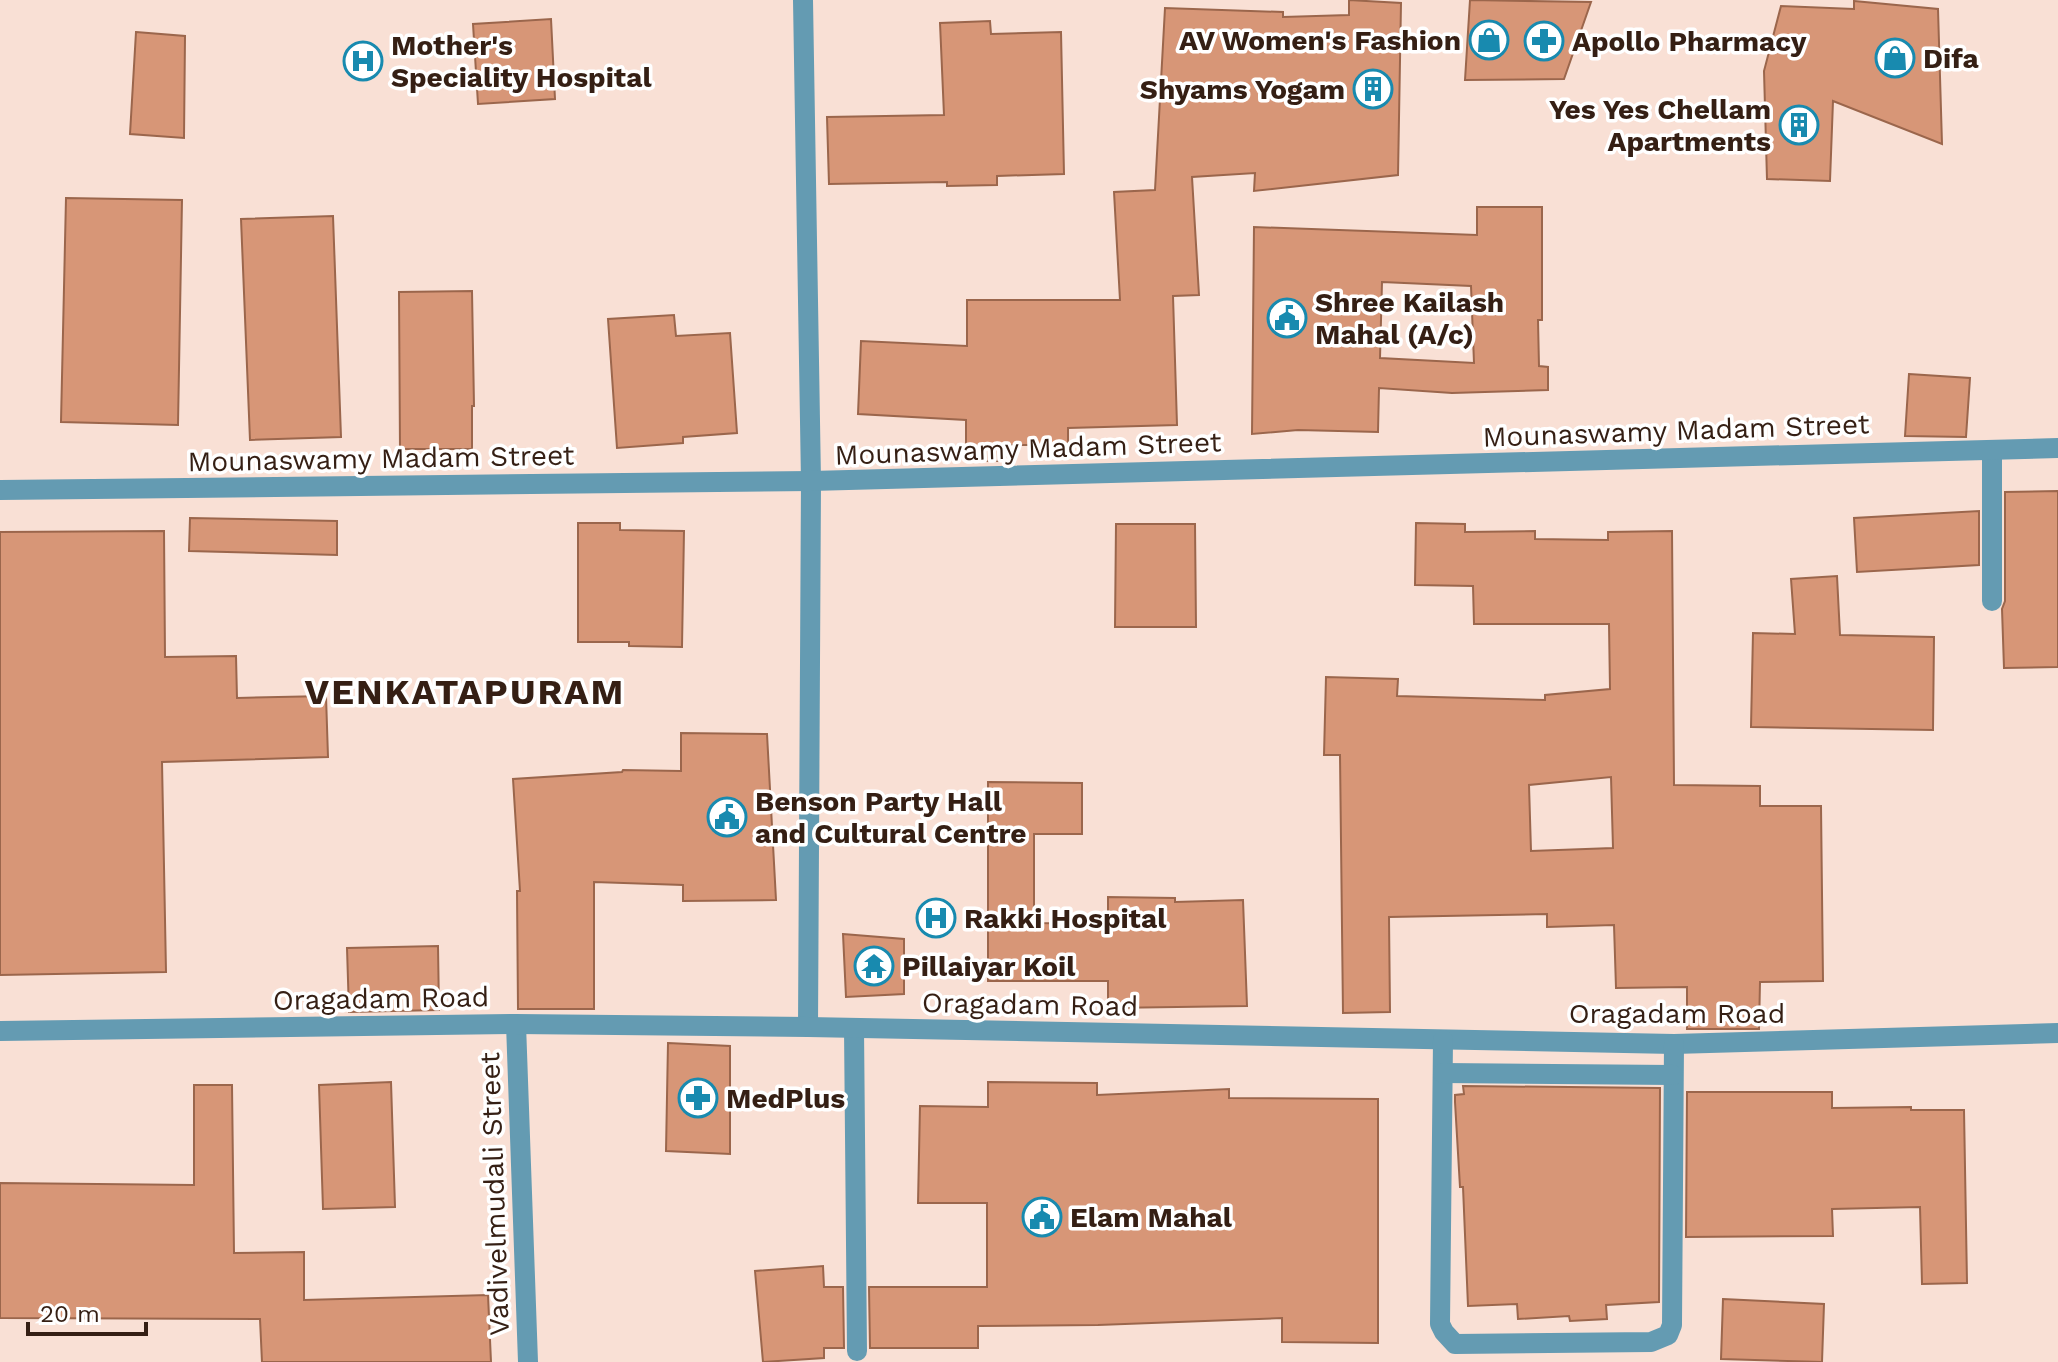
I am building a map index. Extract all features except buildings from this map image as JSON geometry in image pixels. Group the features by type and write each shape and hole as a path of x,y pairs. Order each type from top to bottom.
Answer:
{"street":[{"path":"803,0 811,481 808,1027"},
{"name":"Mounaswamy Madam Street","path":"0,490 811,481 2058,448"},
{"path":"1992,450 1992,601"},
{"name":"Oragadam Road","path":"0,1031 516,1024 1674,1044 2058,1033"},
{"name":"Vadivelmudali Street","path":"516,1024 528,1362"},
{"path":"854,1028 857,1351"},
{"path":"1443,1040 1440,1324 1455,1344 1651,1342 1668,1335 1672,1325 1674,1044"},
{"path":"1443,1073 1673,1075"}],"place":[{"name":"AV Women's Fashion","path":"1489,40"},
{"name":"Apollo Pharmacy","path":"1544,41"},
{"name":"Difa","path":"1895,58"},
{"name":"Mother's Speciality Hospital","path":"363,61"},
{"name":"Shyams Yogam","path":"1373,89"},
{"name":"Yes Yes Chellam Apartments","path":"1799,125"},
{"name":"Shree Kailash Mahal (A/c)","path":"1287,318"},
{"name":"Benson Party Hall and Cultural Centre","path":"727,817"},
{"name":"Rakki Hospital","path":"936,918"},
{"name":"Pillaiyar Koil","path":"874,966"},
{"name":"MedPlus","path":"698,1098"},
{"name":"Elam Mahal","path":"1042,1217"}],"district":[{"name":"VENKATAPURAM","path":"465,691"}]}
